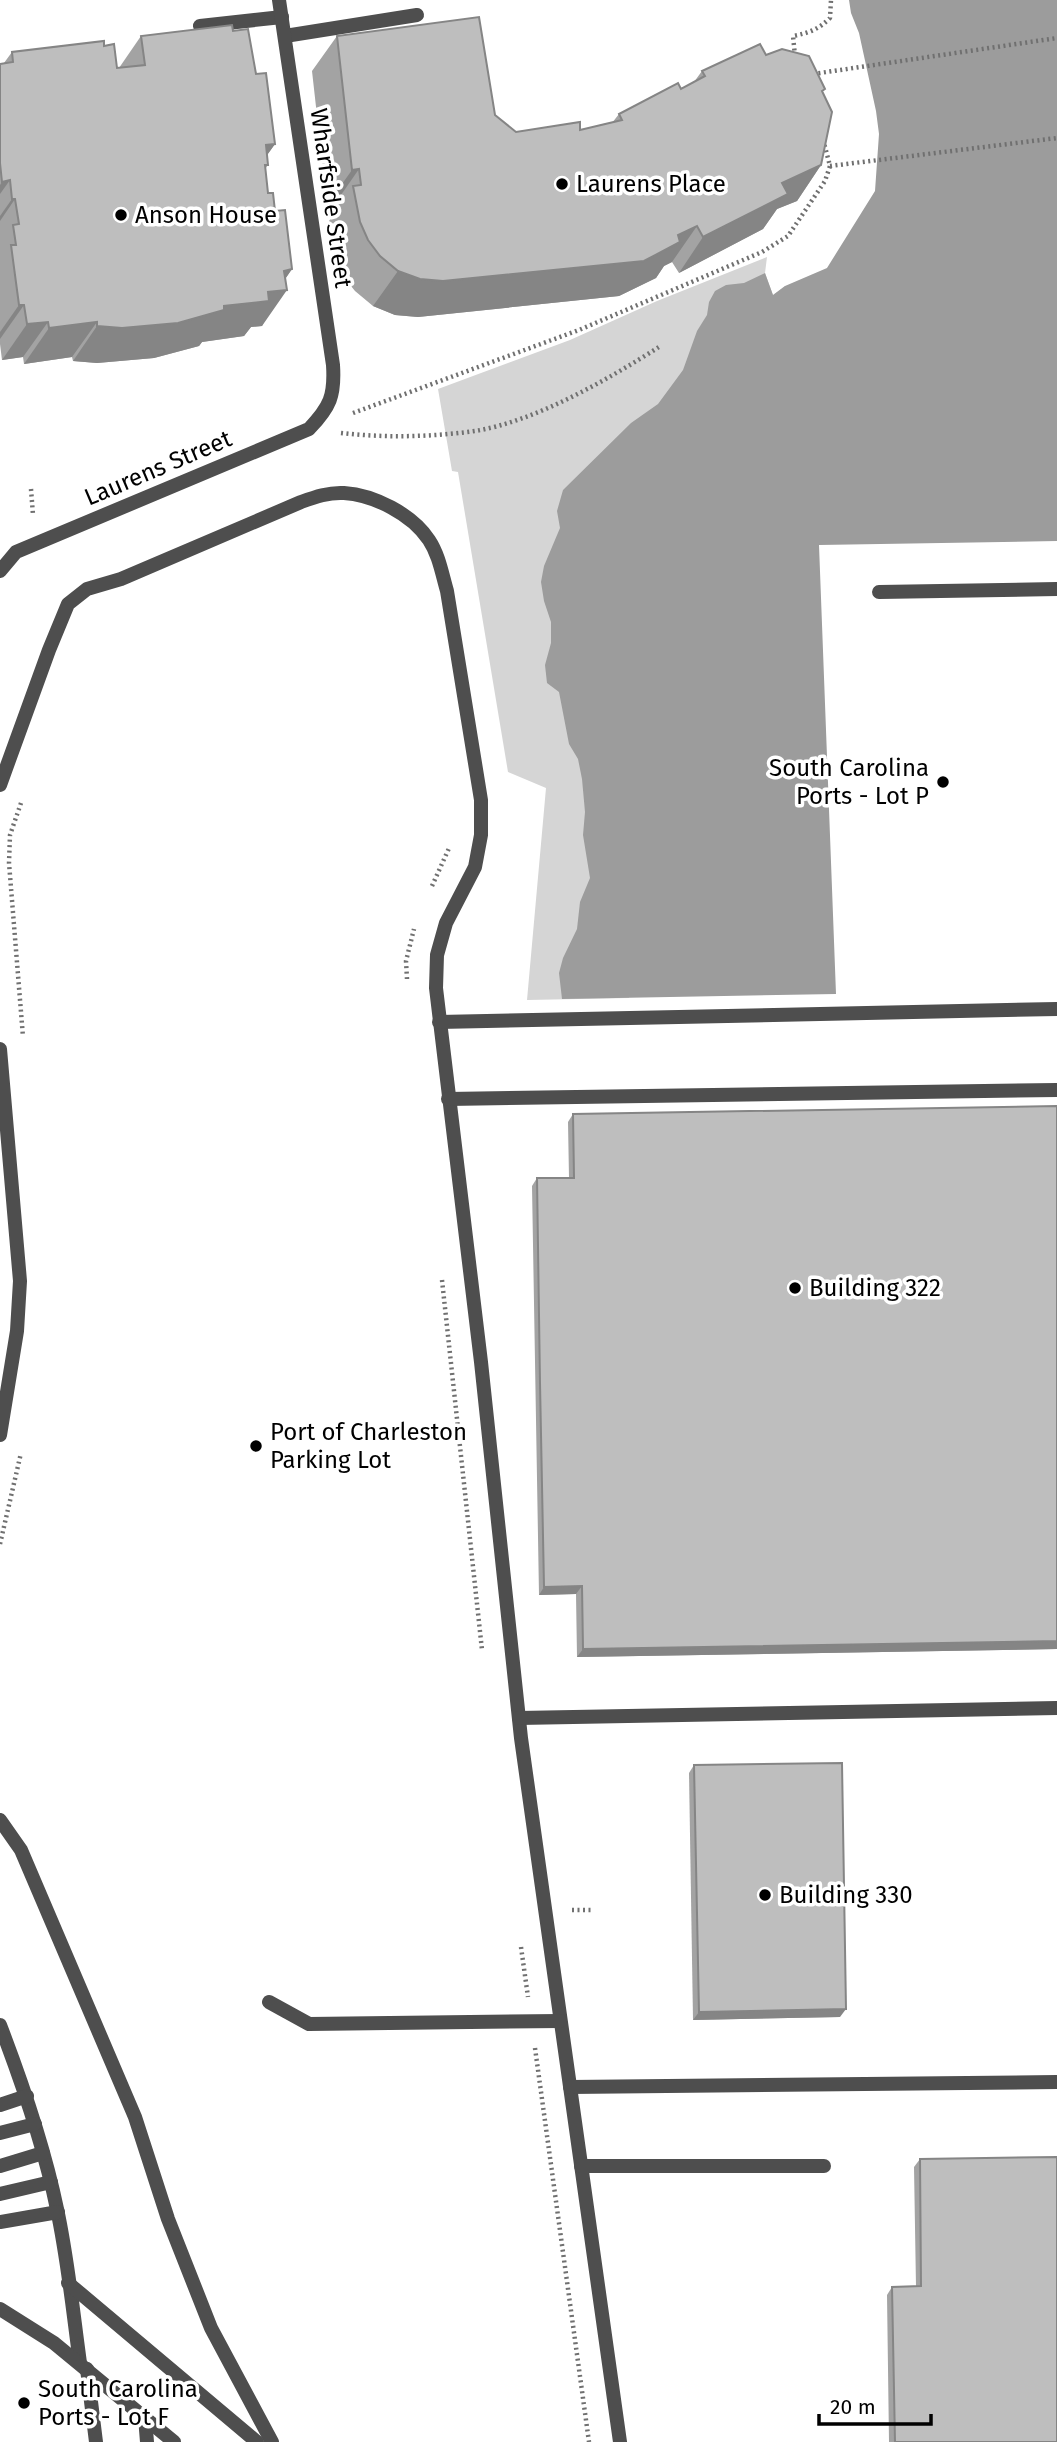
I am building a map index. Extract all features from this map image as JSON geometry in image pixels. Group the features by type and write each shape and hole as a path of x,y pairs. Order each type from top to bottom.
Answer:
{"street":[{"name":"Wharfside Street","path":"279,0 333,365 334,384 330,402"},
{"path":"285,36 417,15"},
{"path":"200,26 282,17"},
{"name":"Laurens Street","path":"0,571 16,552 309,429 330,402"},
{"path":"0,785 41,677 48,650 68,604 87,589 121,579 323,495 343,493 362,496 388,506 410,521 428,539 439,562 447,591 481,800 481,835 475,867 446,923 437,955 439,1022 480,1348 519,1718 620,2442"},
{"path":"879,592 1057,589"},
{"path":"439,1022 1057,1009"},
{"path":"0,1049 20,1281 17,1331 0,1435"},
{"path":"448,1099 1057,1090"},
{"path":"519,1718 1057,1709"},
{"path":"0,1820 21,1850 135,2117 168,2219 211,2328 272,2442"},
{"path":"269,2002 309,2024 561,2021"},
{"path":"0,2025 5,2054 27,2096 36,2124 58,2212 96,2442"},
{"path":"570,2087 1057,2082"},
{"path":"0,2105 27,2096"},
{"path":"0,2133 36,2124"},
{"path":"0,2166 43,2153"},
{"path":"581,2166 824,2166"},
{"path":"0,2194 51,2182"},
{"path":"0,2222 58,2212"},
{"path":"68,2283 257,2442"},
{"path":"0,2309 54,2343 174,2442"},
{"path":"145,2417 147,2442"}],"path":[{"path":"795,59 793,37 822,27 830,18 831,0"},
{"path":"812,74 1057,38"},
{"path":"321,416 355,413 554,340 762,252 788,236 825,181 830,166 822,138"},
{"path":"830,166 1057,138"},
{"path":"309,429 374,437 425,435 494,426 538,411 582,391 659,347"},
{"path":"31,489 33,515"},
{"path":"23,1038 9,863 10,835 24,791"},
{"path":"0,1544 23,1440"}],"shaded area":[{"path":"849,0 1057,0 1057,541 819,545 836,994 562,999 559,973 577,929 580,902 590,878 583,835 585,812 578,759 569,744 559,692 547,683 545,665 551,643 551,622 541,582 544,566 560,528 557,511 563,490 631,423 658,404 683,370 715,291 726,285 744,283 765,273 773,295 785,286 827,268 875,191 879,134 876,111"},
{"path":"767,257 765,273 773,295 785,286 629,998 527,1000 546,788 508,772 458,472 452,471 438,389 570,340 657,301"}],"building":[{"name":"Laurens Place","path":"479,17 495,115 516,132 580,122 580,130 622,120 619,114 678,83 681,89 705,76 702,71 760,44 766,55 782,49 809,56 825,89 822,91 832,112 821,165 782,183 788,194 703,237 697,226 678,235 680,242 644,261 443,281 420,279 398,271 380,256 368,240 360,222 353,186 361,185 359,169 352,170 337,36"},
{"name":"Anson House","path":"232,25 233,31 248,29 256,74 266,73 275,144 266,145 268,165 265,165 268,193 273,193 275,211 285,210 292,269 284,271 287,290 268,292 269,301 224,306 224,310 178,323 122,328 97,326 97,322 49,328 48,322 27,324 24,305 19,305 11,245 16,245 13,225 19,224 15,199 12,199 10,180 2,182 0,163 0,64 13,62 12,52 104,41 104,46 114,44 117,68 145,65 141,36"},
{"name":"Building 322","path":"1057,1106 1057,1641 583,1649 582,1586 544,1587 540,1383 537,1178 574,1178 573,1114"},
{"name":"Building 330","path":"842,1763 846,2009 699,2012 694,1765"},
{"path":"1057,2157 1057,2442 895,2442 892,2287 921,2286 920,2159"}],"place":[{"name":"Laurens Place","path":"562,184"},
{"name":"Anson House","path":"121,215"},
{"name":"South Carolina Ports - Lot P","path":"943,782"},
{"name":"Building 322","path":"795,1288"},
{"name":"Port of Charleston Parking Lot","path":"256,1446"},
{"name":"Building 330","path":"765,1895"},
{"name":"South Carolina Ports - Lot F","path":"24,2403"}]}
